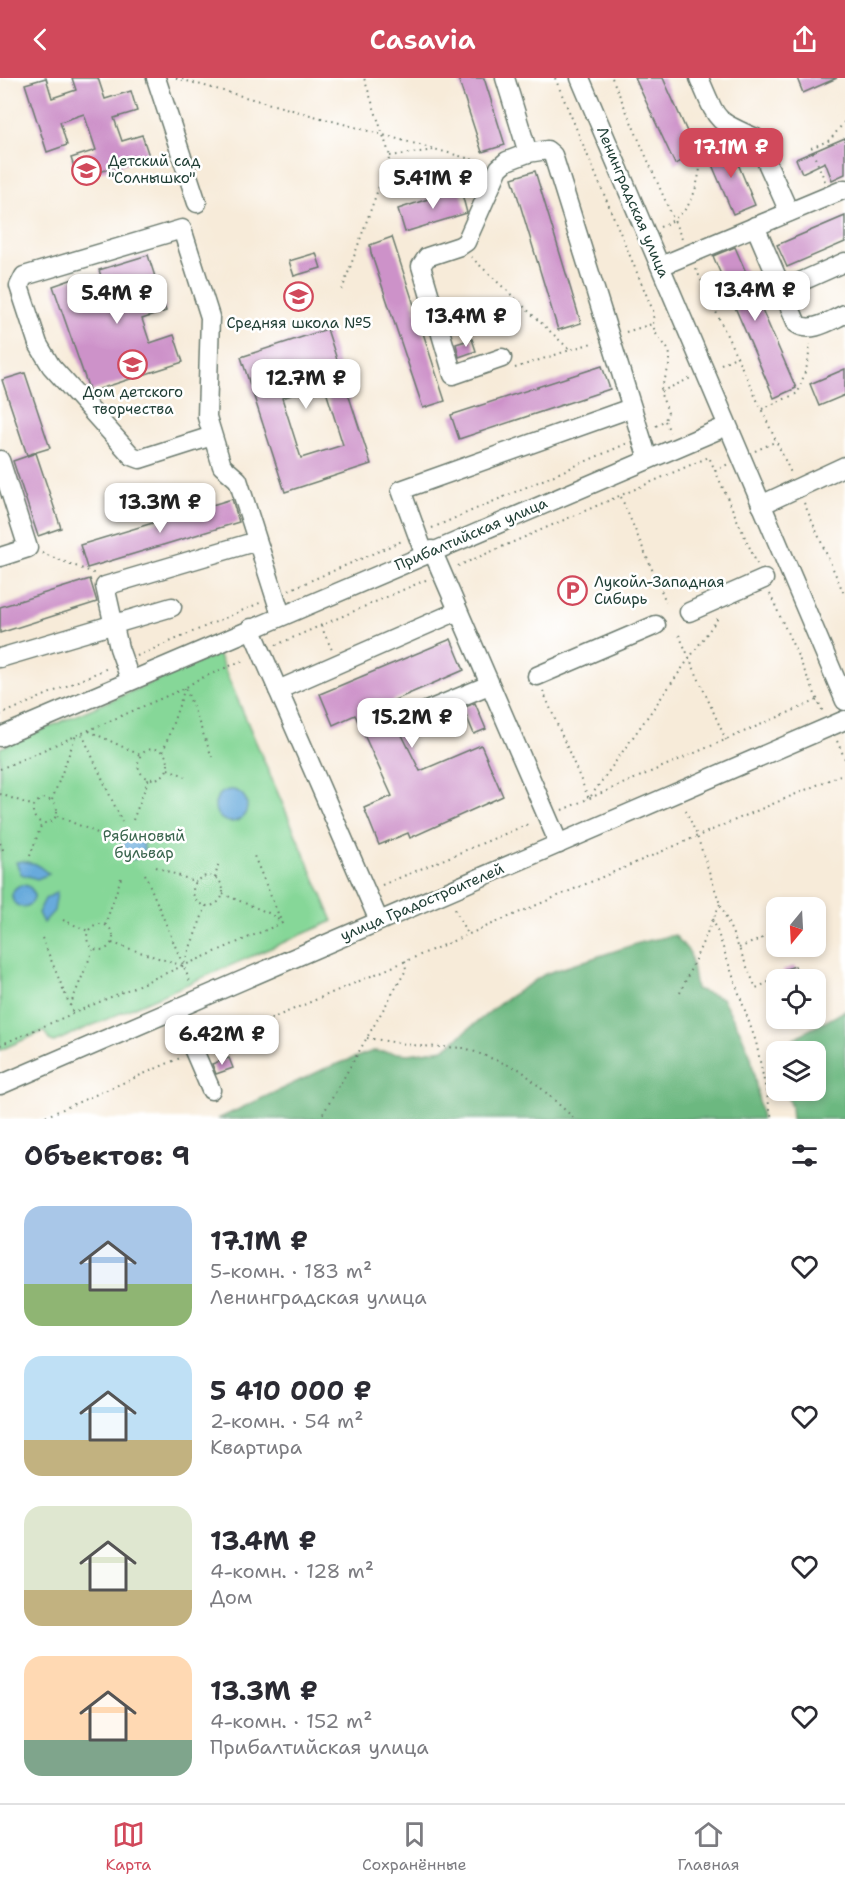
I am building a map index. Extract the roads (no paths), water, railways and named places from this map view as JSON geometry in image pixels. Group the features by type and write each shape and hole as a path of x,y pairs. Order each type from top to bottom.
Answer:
{"street":[{"path":"156,78 197,203"},
{"path":"505,78 528,153"},
{"name":"Ленинградская улица","path":"580,78 727,426"},
{"path":"699,78 716,117 724,124 756,138 789,212"},
{"path":"502,358 453,375 421,266 427,256 466,242 499,168 507,161 528,153 547,150 553,155 611,337 639,438 648,459"},
{"path":"661,266 838,192"},
{"path":"756,226 797,324 803,328 812,328 845,314"},
{"path":"212,436 140,459 132,456 47,359 38,344 18,286 24,276 182,229 210,317 207,417 222,466 238,480 273,596 281,615"},
{"path":"782,290 845,262"},
{"path":"559,844 442,573 416,535 401,490 631,408"},
{"path":"727,426 845,702"},
{"name":"Прибалтийская улица","path":"0,737 130,679 727,426"},
{"path":"0,459 28,548 0,557"},
{"path":"761,505 845,466"},
{"path":"130,679 105,586 258,541"},
{"path":"689,612 764,579"},
{"path":"0,658 172,607"},
{"path":"278,690 458,611"},
{"path":"537,676 656,625"},
{"path":"251,628 380,921"},
{"path":"820,641 845,667"},
{"path":"407,719 489,684"},
{"name":"улица Градостроителей","path":"0,1085 845,720"},
{"path":"176,1009 211,1090"}],"water":[{"path":"231,790 242,795 247,806 242,817 231,822 220,817 215,806 220,795"},
{"path":"133,837 141,840 144,848 141,856 133,859 125,856 122,848 125,840"},
{"path":"16,862 36,864 49,874 37,879 21,874"},
{"path":"23,885 31,888 34,896 31,904 23,907 15,904 12,896 15,888"},
{"path":"57,892 54,911 43,923 38,913 45,899"}],"place":[{"name":"Детский сад \"Солнышко\"","path":"87,170"},
{"name":"Средняя школа №5","path":"299,296"},
{"name":"Дом детского творчества","path":"133,365"},
{"name":"Лукойл-Западная Сибирь","path":"573,591"}],"park label":[{"name":"Рябиновый бульвар","path":"144,844"}]}
